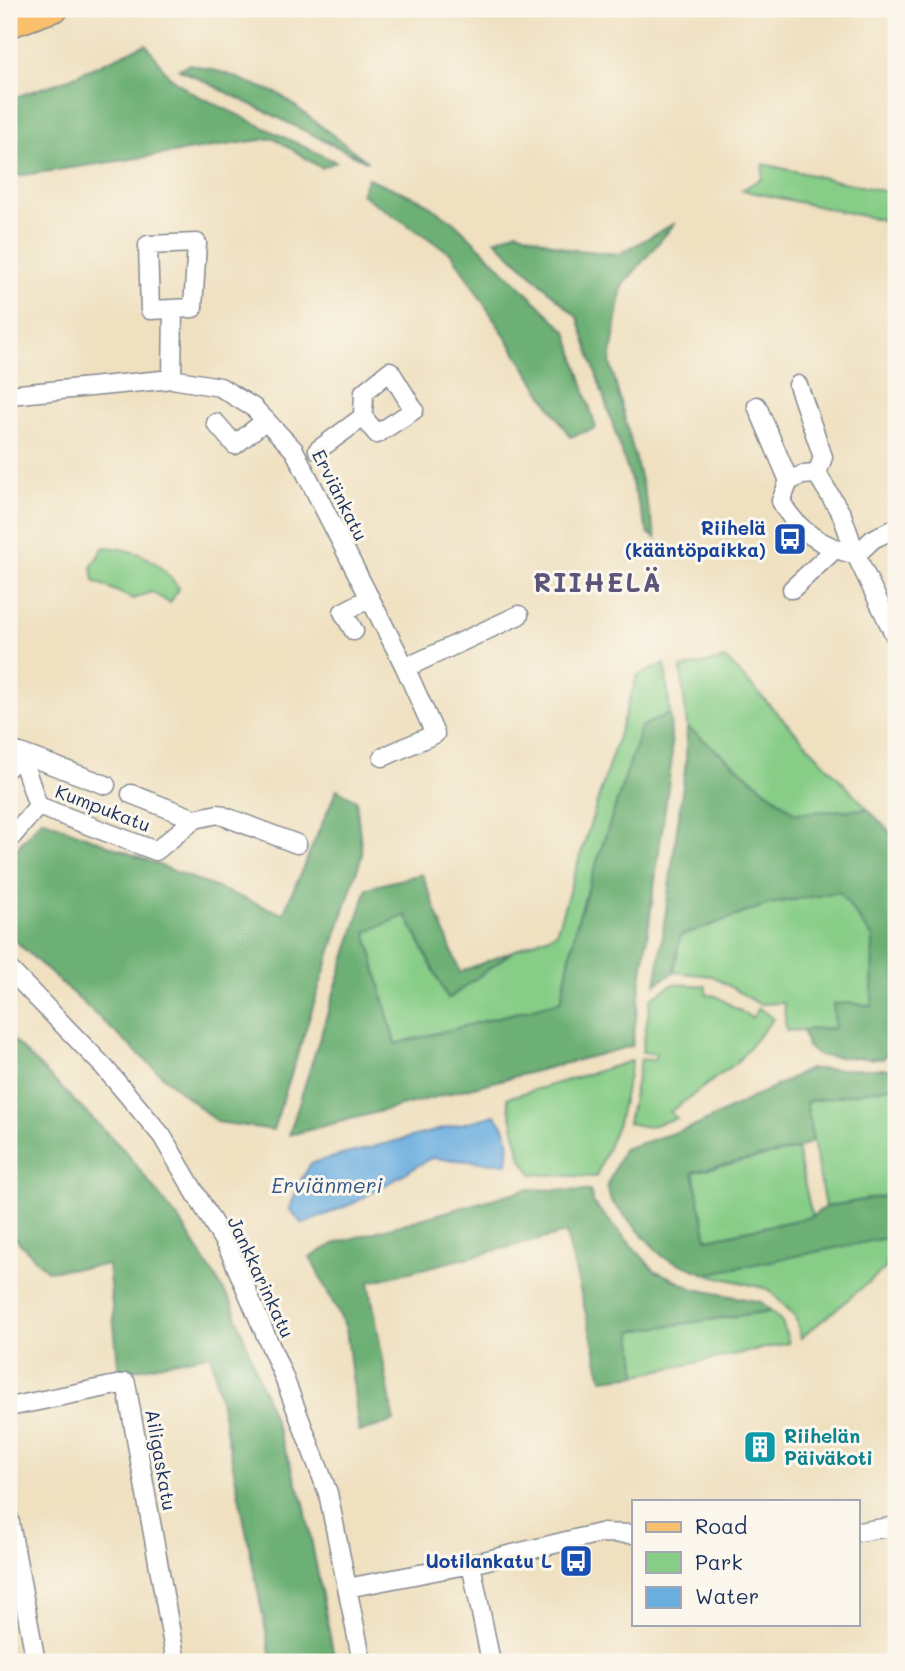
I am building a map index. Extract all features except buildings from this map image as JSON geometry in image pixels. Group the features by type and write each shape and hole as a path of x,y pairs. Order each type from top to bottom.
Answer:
{"main road":[{"path":"9,26 57,9"}],"street":[{"path":"197,243 192,309 173,309 150,310 148,245 197,243"},
{"path":"172,379 173,309"},
{"name":"Erviänkatu","path":"9,395 172,379 220,387 254,408 294,450 404,665 435,734 383,757"},
{"path":"798,385 823,457 817,474"},
{"path":"757,406 789,481"},
{"path":"318,450 363,417"},
{"path":"216,423 235,445 266,420"},
{"path":"817,474 802,475 789,481 781,501 789,517 811,537 834,550 856,555"},
{"path":"817,474 842,515 856,555 896,638"},
{"path":"856,555 873,539 896,528"},
{"path":"792,589 834,550"},
{"path":"354,631 343,612 370,598"},
{"path":"404,665 416,663 519,615"},
{"path":"14,760 106,785"},
{"path":"14,760 38,806"},
{"path":"131,794 195,820 218,814 297,844"},
{"name":"Kumpukatu","path":"9,840 38,806 156,851 195,820"},
{"name":"Jankkarinkatu","path":"9,969 104,1067 162,1136 230,1252 283,1375 328,1493 362,1662"},
{"name":"Ailigaskatu","path":"9,1407 125,1383 176,1662"},
{"path":"9,1518 36,1662"},
{"path":"860,1532 896,1526"},
{"path":"347,1588 471,1564 600,1533 632,1534"},
{"path":"471,1564 491,1662"}],"green space":[{"path":"146,44 168,75 190,92 336,162 321,168 274,138 9,177 9,99 63,81"},
{"path":"190,64 224,73 279,94 368,162 179,69"},
{"path":"763,164 896,194 896,223 742,190 762,178"},
{"path":"368,178 421,200 455,223 567,332 596,428 570,437 452,254 361,194"},
{"path":"675,223 622,286 610,362 656,538 648,533 578,318 495,240 517,231 567,249 619,254"},
{"path":"104,547 138,553 156,563 179,588 170,603 151,592 133,599 94,581 92,566"},
{"path":"726,659 868,809 795,813 687,727 681,668"},
{"path":"665,664 670,714 642,726 577,922 561,1001 395,1044 366,932 406,915 448,999 513,951 556,933 637,676"},
{"path":"670,714 672,758 632,1046 289,1135 367,888 422,874 460,972 513,951 448,999 406,915 366,932 395,1044 561,1001 577,922 642,726"},
{"path":"687,727 795,813 868,809 892,834 896,846 896,1042 883,1059 819,1056 807,1047 803,1030 835,1028 833,1004 872,1006 873,938 839,892 769,904 680,936 674,972 656,984 686,763"},
{"path":"337,789 356,800 362,855 273,1130 217,1122 167,1080 9,935 9,857 42,819 283,914"},
{"path":"839,892 873,938 872,1006 851,1003 835,1028 786,1031 784,1003 759,1004 712,976 674,972 680,936 769,904"},
{"path":"673,984 706,986 706,994 716,996 752,1018 759,1008 773,1019 737,1062 670,1112 677,1118 647,1127 628,1123 641,1059 654,1060 656,1054 642,1052 651,998"},
{"path":"9,1036 124,1150 182,1224 232,1304 304,1503 335,1662 272,1662 211,1354 119,1373 108,1265 47,1271 9,1232"},
{"path":"632,1061 618,1123 596,1177 532,1174 521,1158 507,1098"},
{"path":"809,1069 896,1069 896,1086 806,1102 813,1141 797,1149 693,1172 707,1239 811,1217 825,1207 891,1195 891,1237 706,1274 663,1257 611,1201 607,1186 623,1149 698,1125"},
{"path":"896,1086 896,1194 825,1207 806,1102"},
{"path":"797,1149 812,1217 707,1240 693,1172"},
{"path":"527,1189 590,1191 594,1204 654,1270 694,1289 761,1302 771,1311 632,1331 637,1375 602,1379 566,1233 369,1282 394,1421 359,1432 346,1328 310,1257 336,1243"},
{"path":"891,1237 886,1268 801,1338 795,1316 768,1289 706,1274 840,1245"},
{"path":"771,1311 782,1322 789,1343 637,1375 632,1331"}],"water":[{"name":"Erviänmeri","path":"495,1115 504,1126 508,1137 507,1164 431,1158 356,1202 303,1224 289,1210 311,1163"}],"place":[{"name":"Riihelä (kääntöpaikka)","path":"790,539"},
{"name":"Riihelän Päiväkoti","path":"760,1447"},
{"name":"Uotilankatu L","path":"576,1561"}],"district":[{"name":"RIIHELÄ","path":"598,583"}]}
